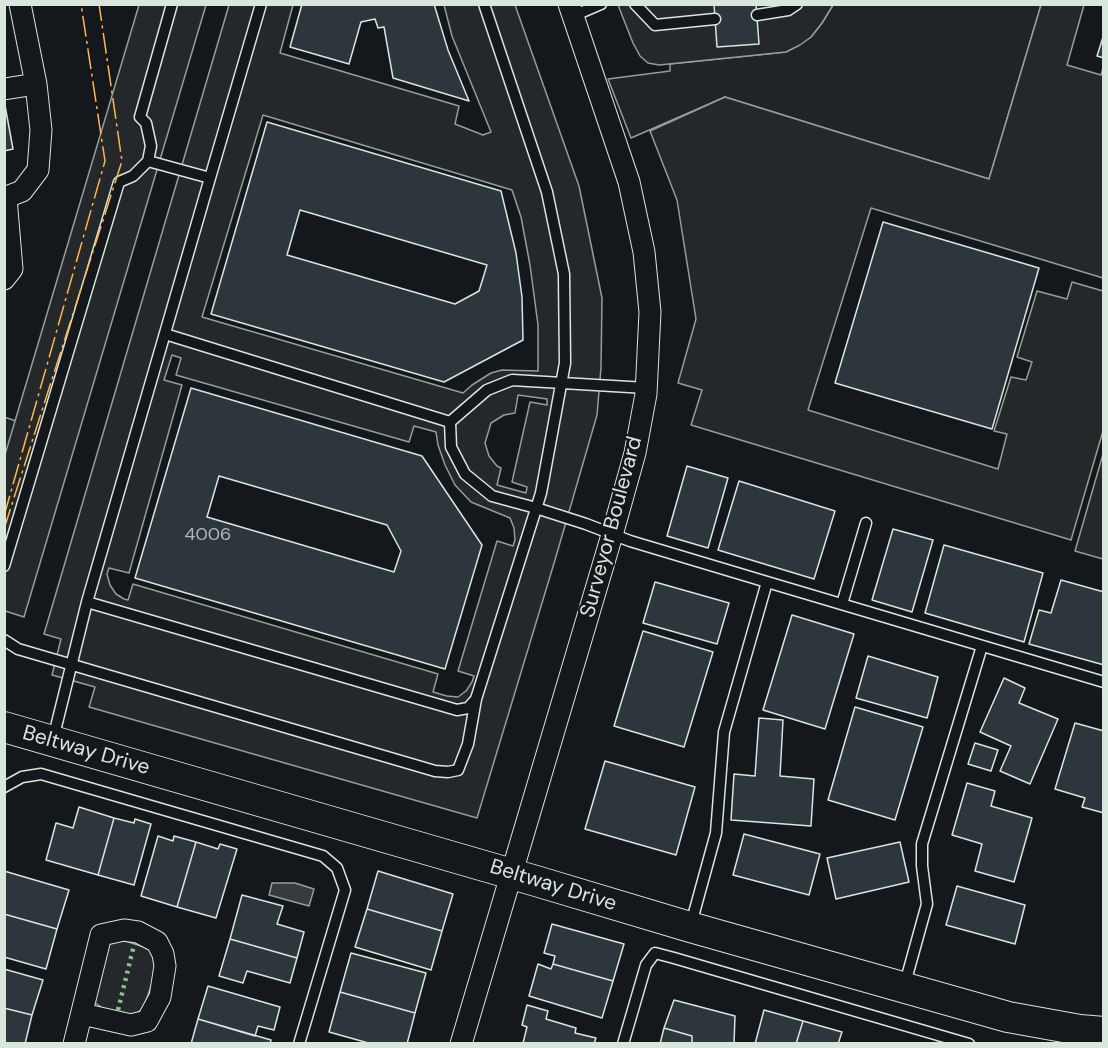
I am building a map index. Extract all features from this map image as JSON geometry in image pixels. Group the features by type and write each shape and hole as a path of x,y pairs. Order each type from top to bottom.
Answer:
{"street":[{"path":"4,279 12,269 5,198 21,191 38,170 41,130 36,84 20,4"},
{"name":"Surveyor Boulevard","path":"461,1044 612,535 635,453 646,388 650,312 644,252 629,182 571,10"},
{"path":"4,89 36,84"},
{"name":"Beltway Drive","path":"4,727 1008,1017 1104,1032"},
{"path":"74,1044 101,935 124,930 138,932 156,942 163,954 165,966 160,997 147,1021 131,1025 82,1014"}],"lane":[{"path":"4,566 119,182 132,176 148,161 151,146 146,123 140,117 172,4"},
{"path":"52,741 87,602 261,4"},
{"path":"4,640 18,649 435,771 459,770 468,744 476,699 541,493 565,363 564,274 550,204 484,4"},
{"path":"571,10 601,4"},
{"path":"634,4 655,25 715,19"},
{"path":"757,15 788,10 797,4"},
{"path":"148,161 210,178"},
{"path":"165,334 450,422"},
{"path":"450,422 487,390 512,380 646,388"},
{"path":"450,422 451,447 465,474 492,496 586,524 612,535 1104,682"},
{"path":"842,604 866,523"},
{"path":"690,927 716,833 724,732 767,582"},
{"path":"87,602 457,710 468,708 476,699"},
{"path":"904,987 927,904 922,866 922,844 982,646"},
{"path":"4,787 22,777 41,774 323,856 337,868 345,890 299,1044"},
{"path":"623,1044 646,965 655,953 969,1044"}],"shaded area":[{"path":"139,5 206,5 24,617 5,611 4,458"},
{"path":"229,5 293,5 280,53 459,106 455,124 483,135 491,132 452,36 444,5 515,5 579,186 602,298 601,368 597,415 477,818 89,707 95,687 52,675 61,639 44,634","holes":["263,115 512,190 521,217 530,265 538,325 538,371 502,370 491,373 463,393 202,317","172,355 181,358 176,375 409,442 414,426 436,432 445,465 455,485 471,502 510,518 514,528 513,546 497,541 458,671 474,676 466,691 458,697 433,692 438,674 133,584 128,600 116,594 107,574 109,568 129,573 182,385 164,380","518,395 547,399 547,405 530,402 512,482 527,487 526,493 497,485 501,468 489,456 485,443 491,423 504,415 515,413"]},
{"path":"618,5 833,5 811,37 786,52 659,65 648,63 640,56"},
{"path":"833,5 1041,5 989,179 725,97 631,138 608,79 670,71 670,64 786,52 811,37"},
{"path":"1041,5 1084,5 1067,65 1101,75 1103,68 1103,278 871,208 808,410 998,469 1007,434 994,431 1011,377 1026,380 1032,362 1017,357 1037,291 1067,299 1072,282 1103,291 1103,431 1071,540 691,425 702,390 678,383 696,319 677,200 650,131 725,97 989,179"},
{"path":"4,417 16,421 5,457"},
{"path":"1103,454 1103,559 1075,551"},
{"path":"272,883 295,883 314,889 309,906 269,895"},
{"path":"119,939 150,949 159,963 143,1009 130,1017 107,1011 91,1000 106,946"}],"building":[{"path":"302,4 434,4 448,50 469,101 393,78 384,27 378,28 375,19 361,22 349,64 290,47"},
{"path":"714,4 756,4 759,44 717,47"},
{"path":"1104,34 1104,58 1097,56"},
{"path":"4,100 13,149 4,151"},
{"path":"267,122 501,191 516,253 522,297 523,340 444,382 211,314","holes":["300,210 487,265 479,291 455,304 287,255"]},
{"path":"883,222 1039,268 992,429 835,383"},
{"path":"191,388 422,456 482,545 445,669 135,578","holes":["219,476 387,525 401,551 394,572 207,517"]},
{"path":"687,466 728,478 708,548 667,536"},
{"path":"739,481 835,511 814,579 718,550"},
{"path":"893,529 933,540 912,612 872,600"},
{"path":"944,545 1043,573 1024,642 925,613"},
{"path":"1061,580 1104,592 1104,665 1029,644 1039,610 1051,613"},
{"path":"655,582 729,603 717,644 643,623"},
{"path":"792,615 854,634 825,729 763,710"},
{"path":"643,631 713,652 684,747 614,726"},
{"path":"868,656 938,677 927,718 856,698"},
{"path":"1004,678 1025,688 1019,703 1058,719 1030,784 1000,771 1011,746 980,732"},
{"path":"855,707 923,727 895,820 828,800"},
{"path":"759,718 783,720 780,776 814,779 811,826 731,820 734,774 755,776"},
{"path":"1075,723 1104,731 1104,813 1082,807 1085,798 1055,789"},
{"path":"975,743 998,750 991,771 968,764"},
{"path":"605,761 695,787 676,855 585,829"},
{"path":"967,783 995,791 991,806 1032,818 1014,882 975,871 982,844 952,835"},
{"path":"79,807 114,818 98,875 46,860 56,823 73,828"},
{"path":"114,818 134,823 135,819 151,824 134,885 98,875"},
{"path":"744,834 820,854 809,895 733,875"},
{"path":"158,836 173,841 174,836 196,842 177,907 141,896"},
{"path":"196,842 218,849 220,844 237,849 216,918 177,907"},
{"path":"900,842 909,882 836,899 827,858"},
{"path":"4,871 69,890 57,929 4,914"},
{"path":"378,871 453,894 442,931 367,909"},
{"path":"957,886 1025,905 1015,944 946,925"},
{"path":"242,895 283,906 277,924 304,932 297,958 230,939"},
{"path":"367,909 442,931 431,970 355,947"},
{"path":"4,914 57,929 46,969 4,957"},
{"path":"552,924 624,944 613,981 553,964 555,956 544,953"},
{"path":"230,939 297,958 290,983 247,971 243,983 219,976"},
{"path":"351,953 426,973 415,1013 340,992"},
{"path":"538,964 551,969 553,964 613,981 602,1018 529,996"},
{"path":"4,969 43,980 32,1015 4,1008"},
{"path":"208,986 280,1007 274,1030 258,1026 255,1036 198,1019"},
{"path":"340,992 415,1013 407,1044 372,1044 329,1032"},
{"path":"674,1000 735,1016 734,1044 692,1044 692,1036 664,1028"},
{"path":"527,1005 548,1011 546,1019 576,1028 575,1033 596,1038 594,1044 523,1043 527,1027 522,1025"},
{"path":"4,1008 32,1015 25,1044 4,1044"},
{"path":"764,1010 803,1021 796,1044 755,1044"},
{"path":"198,1019 271,1040 270,1044 191,1044"},
{"path":"803,1021 842,1032 838,1044 796,1044"},
{"path":"664,1028 692,1036 692,1044 660,1044"}],"hedge":[{"path":"118,1010 134,945"}],"power":[{"path":"4,516 105,161 81,4"},
{"path":"4,529 122,161 99,4"}]}
